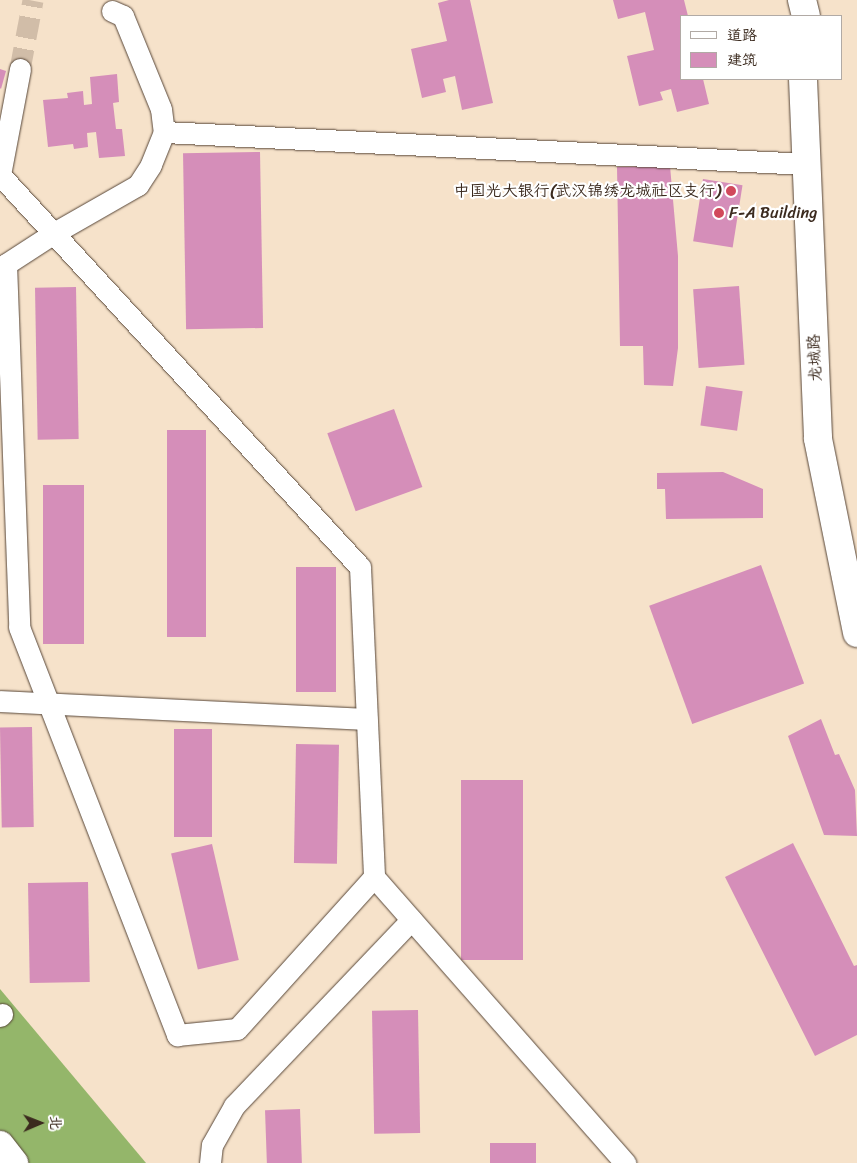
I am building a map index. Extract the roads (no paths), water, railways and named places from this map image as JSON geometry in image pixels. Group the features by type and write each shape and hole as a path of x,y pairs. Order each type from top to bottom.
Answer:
{"main road":[{"path":"783,0 787,15"},
{"path":"802,0 806,15"},
{"name":"龙城路","path":"803,80 818,439 857,633"},
{"name":"龙城路","path":"822,80 834,440 857,546"},
{"path":"0,1145 14,1163"}],"street":[{"path":"112,11 123,16 161,110 164,132 151,165 138,184 54,233 6,264 19,627 177,1035 237,1029 374,878"},
{"path":"20,69 0,175 360,567 374,878 625,1163"},
{"path":"164,132 806,164"},
{"path":"0,701 367,719"},
{"path":"210,1163 212,1145 234,1106 411,920"}],"tunnel":[{"path":"20,69 33,0"}],"place":[{"name":"中国光大银行(武汉锦绣龙城社区支行)","path":"731,191"},
{"name":"F-A Building","path":"719,213"}]}
